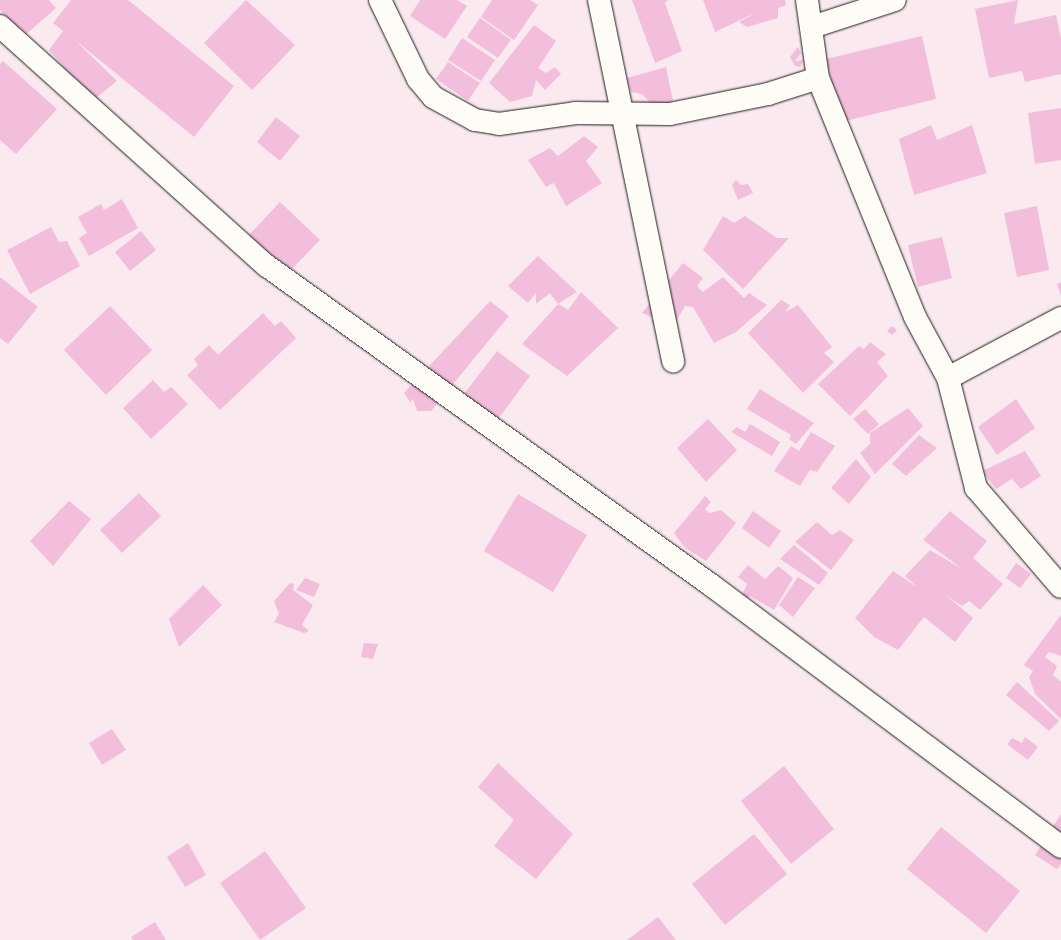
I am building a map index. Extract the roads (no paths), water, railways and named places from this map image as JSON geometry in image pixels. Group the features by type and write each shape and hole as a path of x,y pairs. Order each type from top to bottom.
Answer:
{"street":[{"path":"380,0 418,79 433,97 452,110 475,120 499,124 575,113 670,114 708,108 818,78"},
{"path":"599,0 621,114 673,361"},
{"path":"807,0 818,78 915,317 948,378 976,488 1061,587"},
{"path":"812,27 895,0"},
{"path":"0,26 267,266 711,585 1061,847"},
{"path":"948,378 1061,318"}]}
